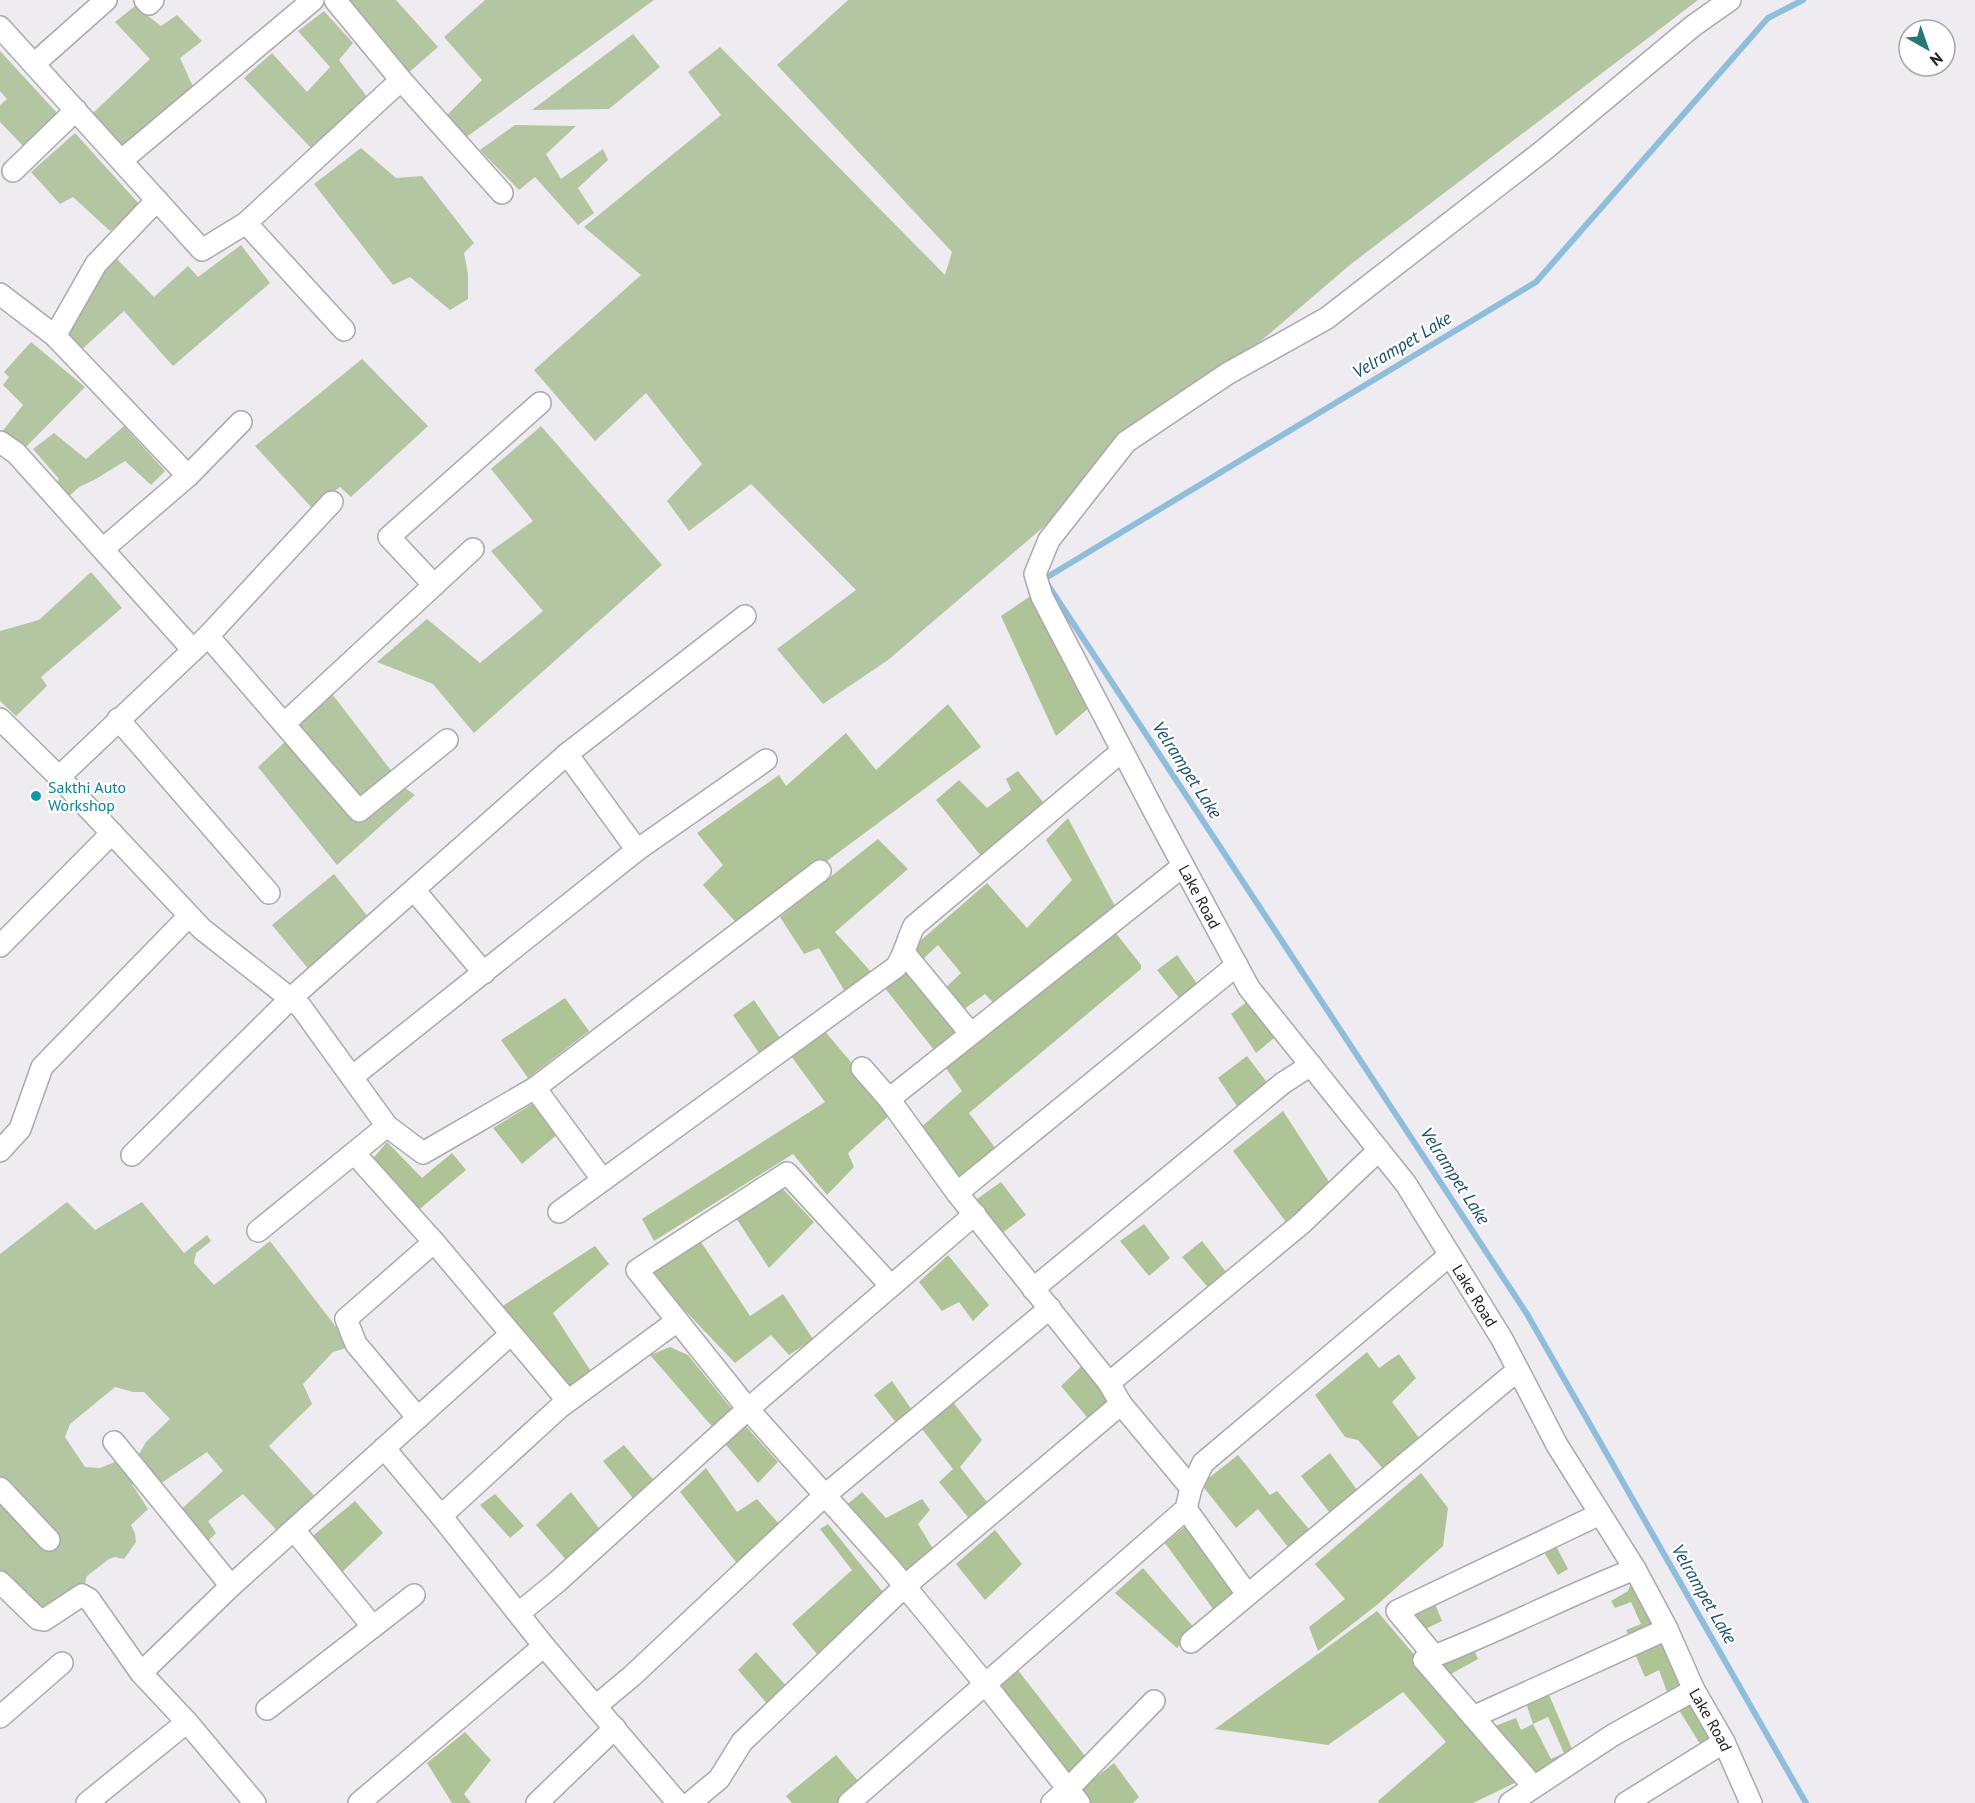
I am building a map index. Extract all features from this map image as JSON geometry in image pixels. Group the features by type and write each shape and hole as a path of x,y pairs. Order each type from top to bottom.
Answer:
{"street":[{"path":"34,64 106,0"},
{"path":"145,0 149,4 153,0"},
{"path":"122,160 313,0"},
{"path":"335,0 401,80 502,193"},
{"name":"Lake Road","path":"1730,0 1693,26 1544,150 1327,318 1227,374 1126,442 1048,540 1035,574 1042,597 1249,988 1406,1184 1502,1339 1557,1445 1635,1569 1667,1629 1694,1690 1724,1742 1751,1803"},
{"path":"0,27 202,250 246,223 401,80"},
{"path":"13,171 76,110"},
{"path":"55,336 96,264 157,200"},
{"path":"246,223 344,330"},
{"path":"0,294 55,336 188,476"},
{"path":"434,585 389,537 540,403"},
{"path":"103,549 188,476 241,422"},
{"path":"0,442 16,453 103,549 284,724 359,811 447,740"},
{"path":"59,777 201,643 332,502"},
{"path":"284,724 473,549"},
{"path":"132,1155 290,999 567,754 746,616"},
{"path":"0,719 59,777 202,929 301,1007 387,1126 423,1153 535,1088 820,871"},
{"path":"118,719 269,893"},
{"path":"559,1212 896,967 905,954 914,926 1122,751"},
{"path":"567,754 637,850"},
{"path":"352,1077 637,850 766,760"},
{"path":"0,946 112,833"},
{"path":"890,1099 1183,866"},
{"path":"414,890 484,974"},
{"path":"0,1151 20,1129 42,1067 189,916"},
{"path":"905,954 971,1034"},
{"path":"957,1193 1237,964"},
{"path":"1033,1289 1282,1083 1311,1065"},
{"path":"862,1068 890,1099 957,1193 1109,1383 1121,1404 1191,1488"},
{"path":"535,1088 602,1179"},
{"path":"258,1231 387,1126"},
{"path":"1109,1383 1301,1224 1379,1150"},
{"path":"355,1154 434,1242 568,1401"},
{"path":"891,1286 787,1173 637,1270 748,1409 905,1586 1074,1796"},
{"path":"519,1613 557,1582 748,1409 975,1214"},
{"path":"418,1418 356,1344 346,1319 434,1242"},
{"path":"849,1803 1186,1509 1191,1488 1203,1463 1450,1255"},
{"path":"596,1706 632,1676 824,1496 1050,1308"},
{"path":"441,1516 568,1401 677,1321"},
{"path":"141,1673 231,1586 511,1334"},
{"path":"1191,1642 1518,1370"},
{"path":"690,1803 719,1779 742,1742 905,1586 1121,1404"},
{"path":"114,1442 231,1586"},
{"path":"384,1448 544,1646 678,1803"},
{"path":"0,1488 49,1540"},
{"path":"1186,1509 1247,1594"},
{"path":"1424,1660 1431,1652 1397,1611 1600,1514"},
{"path":"294,1530 373,1627"},
{"path":"1424,1660 1461,1646 1593,1585 1635,1569"},
{"path":"0,1582 38,1618 44,1620 82,1595 86,1596 141,1673 187,1722 255,1803"},
{"path":"267,1709 414,1595"},
{"path":"1473,1717 1667,1629"},
{"path":"359,1803 544,1646"},
{"path":"1424,1660 1534,1787"},
{"path":"0,1717 62,1663"},
{"path":"1510,1803 1613,1735 1694,1690"},
{"path":"1052,1803 1074,1796 1154,1701"},
{"path":"87,1803 187,1722"},
{"path":"537,1803 615,1728"},
{"path":"1626,1803 1724,1742"}],"green space":[{"path":"343,0 396,0 438,47 407,74"},
{"path":"485,0 654,0 465,138 446,116 482,80 444,37"},
{"path":"848,0 1698,0 1351,264 888,660 823,704 777,649 856,590 751,484 689,531 667,501 702,464 646,393 595,441 534,370 641,275 584,227 721,115 688,72 720,47 945,275 952,252 777,65"},
{"path":"135,6 161,26 177,15 202,41 180,58 194,89 125,151 92,114 150,59 115,22"},
{"path":"324,11 353,43 339,60 371,102 314,151 244,78 272,53 307,92 330,67 298,31"},
{"path":"633,34 660,67 609,109 532,110"},
{"path":"0,51 59,115 25,148 0,122 0,105 7,99 0,91"},
{"path":"515,125 576,126 546,154 561,179 603,149 608,160 578,188 594,213 578,225 535,177 519,190 480,150"},
{"path":"75,133 140,205 110,231 73,197 60,204 31,172"},
{"path":"361,148 396,178 422,176 474,243 464,253 468,274 468,299 450,310 410,277 393,285 314,184"},
{"path":"241,245 270,283 173,366 124,311 80,351 63,334 96,281 116,258 154,297 188,266 198,277"},
{"path":"31,342 85,387 24,449 1,433 23,405 3,385 9,377 4,372"},
{"path":"362,359 428,426 351,497 340,487 311,507 255,446"},
{"path":"124,426 165,471 151,485 125,461 79,487 66,499 54,486 59,479 33,449 54,433 86,459"},
{"path":"541,426 662,565 474,733 433,684 377,662 427,619 480,663 543,611 491,551 533,521 491,469"},
{"path":"91,572 122,608 41,677 47,686 16,716 0,701 0,631 39,620"},
{"path":"1032,595 1091,706 1056,736 1001,616"},
{"path":"332,694 393,773 361,801 296,726"},
{"path":"948,704 981,747 739,926 703,885 723,865 697,833 779,775 786,786 846,733 876,770"},
{"path":"286,741 354,822 402,786 415,795 337,865 258,767"},
{"path":"1018,771 1047,807 985,861 936,800 959,780 987,808 1011,790 1006,779"},
{"path":"1068,818 1117,910 997,1007 985,994 960,1012 943,990 961,973 938,945 922,960 912,948 987,883 1027,928 1072,880 1046,840"},
{"path":"878,839 908,869 835,932 873,974 847,995 819,948 804,954 780,917"},
{"path":"334,874 369,918 310,971 272,925"},
{"path":"1115,932 1141,965 1141,969 969,1113 999,1153 958,1185 919,1129 962,1091 943,1064"},
{"path":"1177,955 1200,988 1183,1003 1157,970"},
{"path":"910,966 964,1033 938,1055 884,987"},
{"path":"565,998 589,1031 528,1078 501,1040"},
{"path":"1252,998 1279,1034 1256,1053 1231,1014"},
{"path":"754,1000 784,1044 763,1059 733,1015"},
{"path":"823,1029 893,1112 848,1153 854,1167 827,1195 793,1154 654,1241 642,1219 825,1102 788,1052"},
{"path":"1247,1056 1269,1085 1239,1109 1218,1078"},
{"path":"534,1103 558,1134 522,1164 493,1128"},
{"path":"1283,1111 1333,1188 1289,1226 1233,1151"},
{"path":"387,1142 422,1178 452,1153 466,1170 415,1213 370,1162"},
{"path":"1001,1182 1026,1215 1001,1234 974,1201"},
{"path":"783,1189 814,1222 769,1268 734,1215"},
{"path":"67,1202 95,1230 142,1202 184,1253 207,1235 211,1241 196,1253 194,1263 214,1285 270,1241 336,1327 345,1324 351,1341 343,1349 333,1352 303,1384 312,1404 269,1446 320,1502 282,1536 243,1494 208,1521 216,1533 201,1548 175,1515 223,1471 207,1452 154,1488 135,1461 146,1442 170,1419 144,1392 133,1392 115,1387 70,1424 65,1437 85,1467 100,1468 117,1461 138,1478 132,1484 148,1509 131,1525 136,1542 124,1559 115,1557 109,1559 87,1576 82,1593 49,1617 0,1579 0,1254"},
{"path":"1144,1224 1170,1258 1149,1276 1120,1241"},
{"path":"699,1239 750,1316 783,1294 813,1339 789,1355 771,1335 735,1363 651,1275"},
{"path":"1202,1241 1230,1277 1212,1292 1182,1257"},
{"path":"595,1246 609,1264 553,1313 592,1373 568,1390 498,1309"},
{"path":"948,1255 989,1305 973,1321 959,1302 942,1311 919,1282"},
{"path":"670,1347 688,1355 734,1412 716,1431 650,1355"},
{"path":"1367,1352 1379,1368 1399,1354 1416,1378 1392,1402 1422,1442 1385,1471 1358,1440 1345,1437 1315,1395"},
{"path":"1087,1361 1116,1403 1091,1422 1061,1386"},
{"path":"892,1381 914,1413 899,1426 874,1395"},
{"path":"953,1402 982,1440 960,1467 990,1506 972,1522 939,1482 953,1469 922,1429"},
{"path":"743,1423 778,1462 758,1483 722,1440"},
{"path":"624,1445 657,1484 636,1502 603,1461"},
{"path":"1330,1453 1360,1494 1333,1517 1301,1476"},
{"path":"1238,1455 1270,1495 1277,1491 1313,1534 1292,1552 1258,1509 1236,1528 1201,1484"},
{"path":"706,1468 737,1512 757,1499 781,1526 740,1567 680,1492"},
{"path":"1421,1473 1448,1508 1443,1546 1378,1604 1318,1651 1309,1627 1345,1599 1315,1564"},
{"path":"571,1492 602,1532 568,1562 536,1525"},
{"path":"862,1492 886,1518 922,1499 930,1510 918,1524 936,1554 904,1578 843,1508"},
{"path":"495,1494 524,1526 510,1538 480,1505"},
{"path":"355,1501 383,1533 337,1577 309,1539"},
{"path":"828,1524 887,1597 822,1660 792,1624 852,1570 820,1529"},
{"path":"1187,1525 1237,1594 1216,1613 1165,1543"},
{"path":"995,1530 1022,1564 985,1600 956,1564"},
{"path":"1556,1546 1568,1569 1558,1575 1545,1554"},
{"path":"1143,1568 1196,1630 1177,1648 1115,1593"},
{"path":"1635,1571 1667,1628 1632,1642 1626,1630 1641,1624 1631,1602 1615,1608 1611,1601 1628,1591"},
{"path":"1433,1599 1442,1621 1415,1634 1403,1616"},
{"path":"1377,1611 1521,1780 1473,1803 1379,1803 1378,1801 1446,1742 1403,1692 1328,1745 1215,1729"},
{"path":"1667,1630 1688,1679 1667,1692 1659,1670 1645,1677 1631,1645"},
{"path":"1473,1647 1478,1659 1449,1675 1438,1663"},
{"path":"756,1652 789,1689 770,1707 738,1670"},
{"path":"1017,1669 1089,1761 1068,1782 995,1689"},
{"path":"1545,1685 1572,1749 1535,1784 1487,1729 1516,1718 1521,1730 1533,1724 1523,1694","holes":["1548,1717 1564,1753 1551,1759 1533,1724"]},
{"path":"1698,1700 1722,1742 1702,1747 1679,1710"},
{"path":"465,1732 491,1760 464,1794 471,1803 452,1803 427,1763"},
{"path":"836,1755 860,1783 838,1803 792,1803 786,1796"},
{"path":"1114,1763 1139,1797 1133,1803 1089,1803 1080,1790"}],"waterway":[{"name":"Velrampet Lake","path":"1803,0 1768,18 1536,282 1044,579 1527,1314 1806,1803"}],"place":[{"name":"Sakthi Auto Workshop","path":"36,796"}]}
